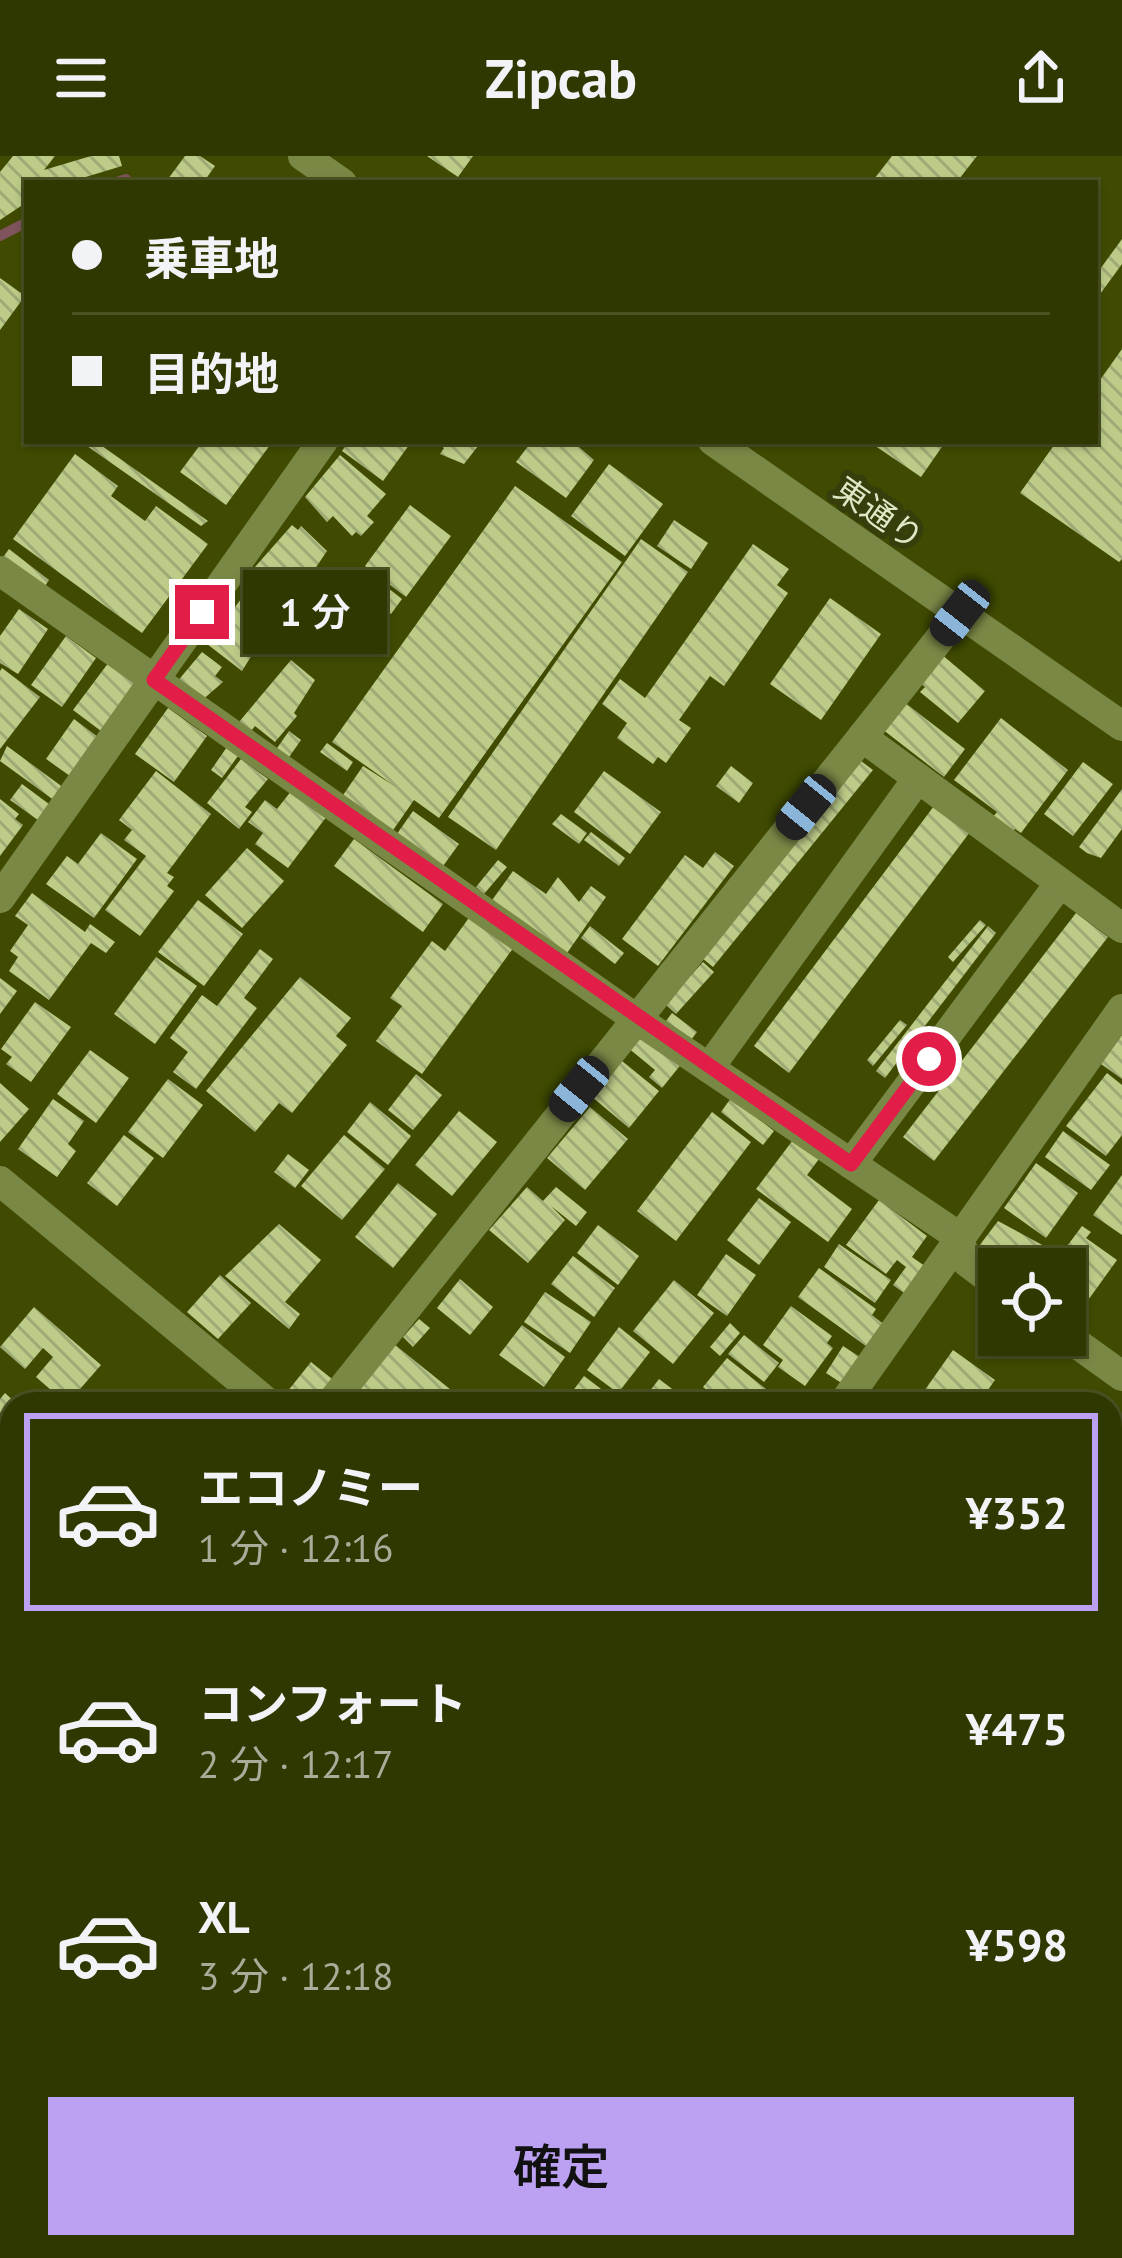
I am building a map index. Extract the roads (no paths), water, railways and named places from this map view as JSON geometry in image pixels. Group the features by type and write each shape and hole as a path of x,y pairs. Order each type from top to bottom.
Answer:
{"street":[{"path":"303,156 338,180"},
{"path":"0,898 321,444"},
{"name":"東通り","path":"717,444 1122,726"},
{"path":"0,571 635,1018 958,1236 967,1262 978,1270"},
{"path":"339,1392 960,613"},
{"path":"862,737 1122,928"},
{"path":"709,1068 918,778"},
{"path":"851,1164 1060,883"},
{"path":"850,1392 1122,1009"},
{"path":"0,1182 254,1392"},
{"path":"1086,1350 1122,1376"}],"waterway":[{"path":"0,236 24,224"}]}
